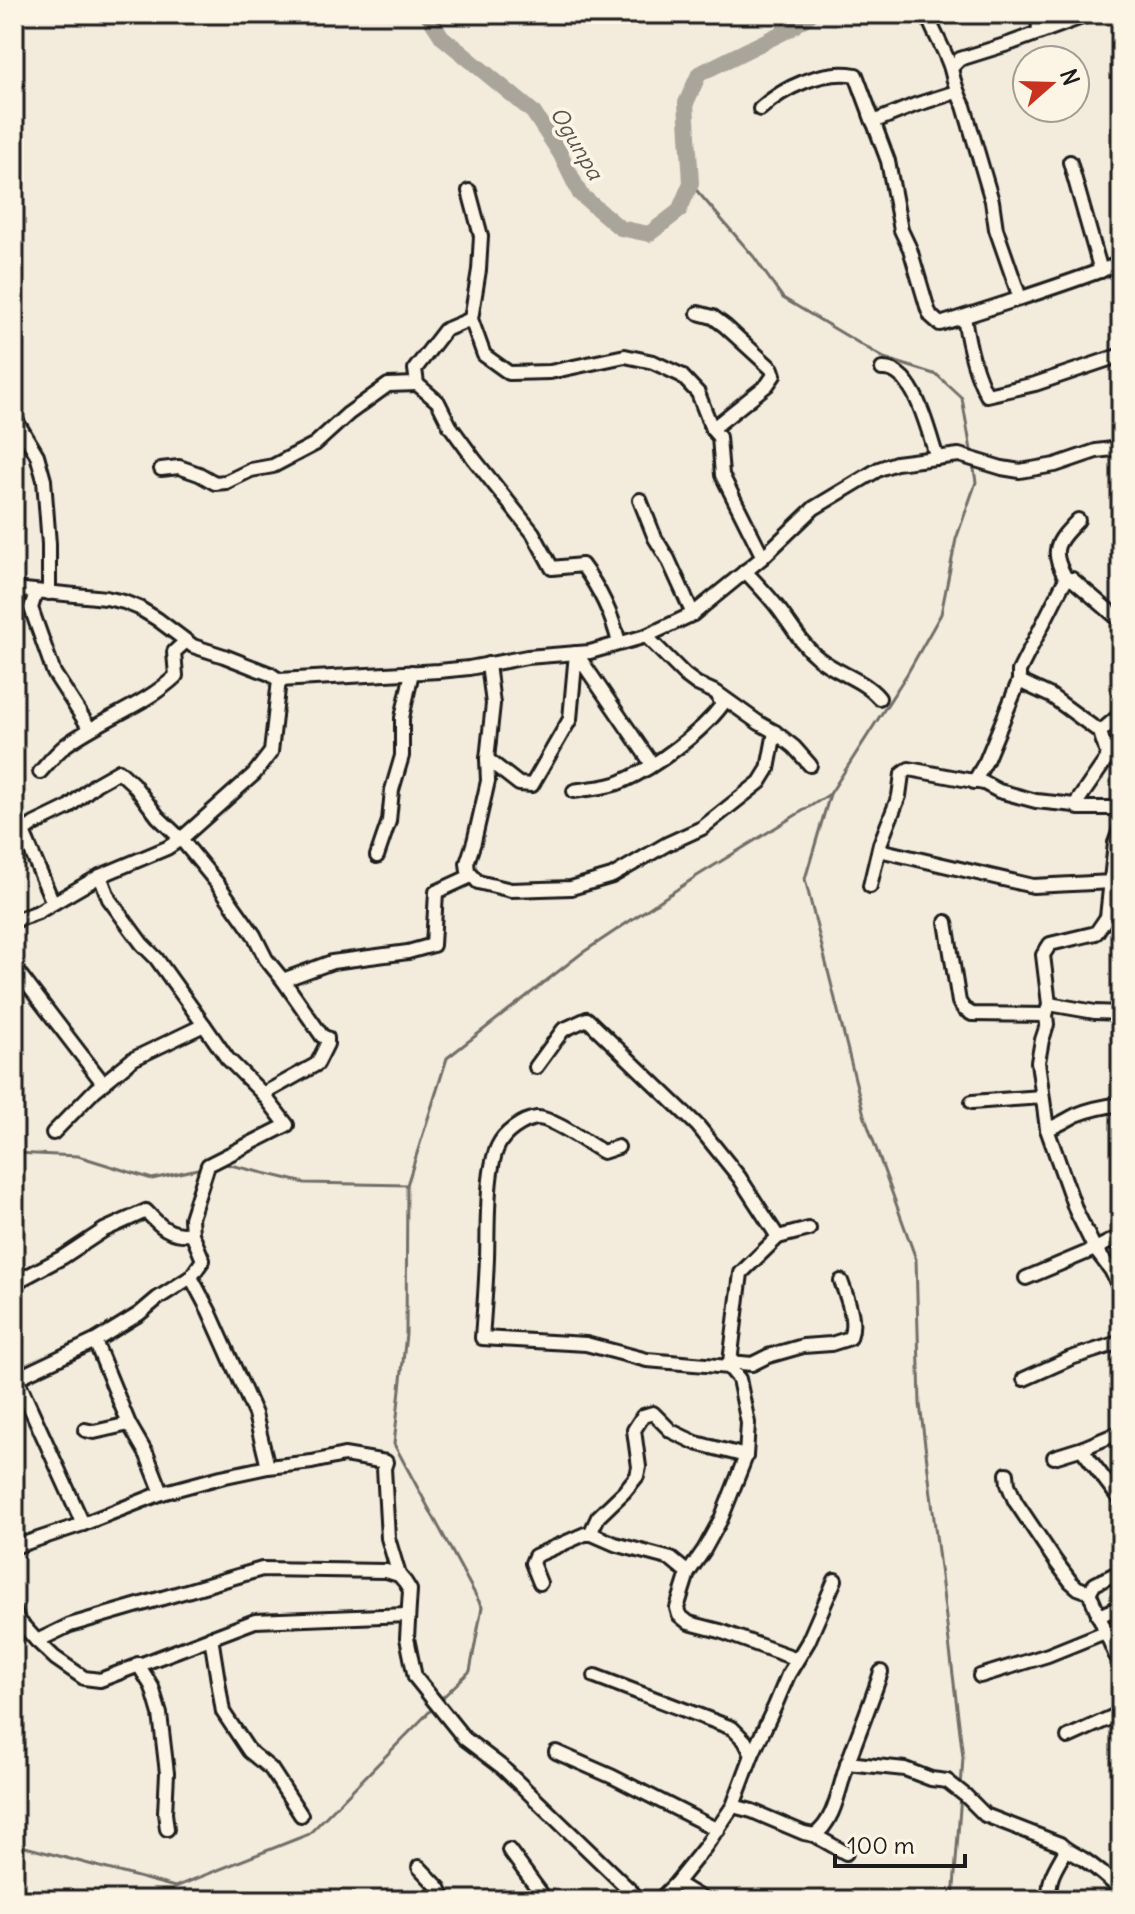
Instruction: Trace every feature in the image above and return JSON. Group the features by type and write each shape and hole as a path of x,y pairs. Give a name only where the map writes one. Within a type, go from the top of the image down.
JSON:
{"street":[{"path":"927,14 951,68 956,92 974,136 992,201 996,229 1020,298"},
{"path":"1038,14 1039,31"},
{"path":"951,68 960,59 1090,14"},
{"path":"760,109 772,98 824,75 856,75"},
{"path":"856,75 873,122 956,92"},
{"path":"856,75 888,161 901,230 931,316 940,324 1029,297 1121,263"},
{"path":"1070,162 1101,271"},
{"path":"469,191 481,236 471,319 484,355 509,373 550,372 625,356 653,362 681,375 698,393 712,429 719,437 722,475 763,557"},
{"path":"698,313 713,317 725,326 772,369 774,375 767,385 712,429"},
{"path":"964,317 974,360 987,395 1035,384 1121,355"},
{"path":"471,319 445,330 415,369 417,384 438,402 450,426 533,533 552,568 582,565 595,582 614,622 619,643"},
{"path":"882,369 890,368 907,382 919,403 937,458"},
{"path":"161,469 179,467 215,483 226,482 251,470 273,466 315,444 348,414 388,385 417,384"},
{"path":"14,417 37,455 44,480 49,544 42,592 31,608 54,673 90,729"},
{"path":"14,589 124,602 157,619 185,642 279,680 469,668 527,657 590,652 646,636 693,614 763,557 814,508 879,469 896,463 959,455 1020,471 1055,465 1096,451 1121,448"},
{"path":"640,500 655,538 693,614"},
{"path":"1067,580 1057,562 1057,551 1061,538 1078,520"},
{"path":"745,571 817,657 870,688 879,698"},
{"path":"974,782 986,761 1019,681 1019,671 1063,584 1072,579 1121,621"},
{"path":"646,636 685,675 775,732 810,765"},
{"path":"40,772 63,747 164,687 176,676 174,652 185,642"},
{"path":"487,759 519,784 532,785 570,719 576,653"},
{"path":"576,653 652,764"},
{"path":"488,664 493,704 487,759 488,781 467,863 468,871 478,882 511,890 571,888 612,876 702,828 760,782 768,769 775,732"},
{"path":"377,856 389,821 392,790 402,756 402,718 412,672"},
{"path":"14,921 100,876 167,848 254,774 271,752 279,680"},
{"path":"1019,681 1051,696 1100,732 1108,757"},
{"path":"574,791 621,782 652,764 710,721 722,705 717,693"},
{"path":"1100,732 1121,714"},
{"path":"1075,805 1108,757 1121,751"},
{"path":"870,886 879,850 899,796 902,774 909,769 984,783 999,791 1036,801 1075,805 1078,808 1121,808"},
{"path":"23,832 67,808 96,784 119,771 133,784 217,883 254,935 266,959 322,1036 327,1038 317,1064 263,1094"},
{"path":"14,817 53,903"},
{"path":"1121,827 1115,843 1107,917 1096,933 1050,944 1043,955 1047,1025 1038,1062 1047,1129 1076,1211 1121,1291"},
{"path":"879,850 1033,886 1112,882"},
{"path":"83,1524 16,1381 95,1341 191,1277 203,1260 192,1234 191,1218 208,1165 287,1125 263,1094 227,1058 156,958 109,899 100,876"},
{"path":"283,980 332,962 408,952 433,945 436,892 471,876"},
{"path":"946,922 959,1002 972,1014 1047,1010 1121,1013"},
{"path":"14,967 103,1083"},
{"path":"536,1067 563,1030 587,1019 698,1126 739,1177 778,1237"},
{"path":"53,1133 103,1083 133,1059 204,1025"},
{"path":"972,1102 1042,1097"},
{"path":"1047,1129 1077,1115 1121,1104"},
{"path":"618,1147 603,1152 555,1123 538,1118 514,1127 498,1146 488,1216 482,1338 586,1344 647,1360 752,1364 803,1346 831,1344 850,1338 854,1327 841,1281"},
{"path":"14,1283 63,1257 104,1230 146,1211 164,1230 192,1234"},
{"path":"797,1659 689,1623 679,1615 677,1608 688,1573 721,1519 746,1456 748,1423 739,1379 730,1364 741,1273 778,1237 809,1229"},
{"path":"1026,1278 1121,1236"},
{"path":"191,1277 255,1414 268,1467"},
{"path":"95,1341 162,1493"},
{"path":"1024,1379 1071,1358 1121,1342"},
{"path":"590,1534 598,1517 637,1476 639,1467 634,1430 643,1416 653,1413 671,1431 696,1443 746,1456"},
{"path":"85,1430 94,1432 129,1424"},
{"path":"1054,1457 1121,1432"},
{"path":"1083,1448 1121,1501"},
{"path":"14,1547 162,1493 268,1467 344,1455 386,1462 384,1478 388,1538 399,1575 410,1590 407,1638 415,1677 464,1738 512,1776 640,1900"},
{"path":"1007,1474 1015,1501 1044,1546 1071,1582 1089,1592 1121,1663"},
{"path":"540,1583 532,1563 535,1556 585,1534 671,1559 688,1573"},
{"path":"37,1641 70,1625 262,1569 386,1571 399,1575"},
{"path":"1089,1592 1095,1584 1121,1571"},
{"path":"659,1900 718,1830 733,1806 788,1675 814,1630 835,1580"},
{"path":"1098,1616 1121,1607"},
{"path":"14,1611 18,1620 55,1658 84,1678 100,1680 255,1621 407,1615"},
{"path":"980,1676 1039,1658 1105,1632"},
{"path":"211,1637 223,1712 249,1751 271,1769 301,1815"},
{"path":"138,1664 152,1687 160,1714 167,1773 167,1829"},
{"path":"814,1835 825,1825 843,1784 847,1763 881,1672"},
{"path":"595,1676 732,1728 745,1741 752,1755"},
{"path":"1068,1737 1121,1713"},
{"path":"556,1752 718,1830"},
{"path":"847,1763 905,1769 931,1779 947,1781 985,1815 1060,1844 1121,1890"},
{"path":"733,1806 814,1835 846,1853"},
{"path":"509,1850 546,1900"},
{"path":"1050,1900 1050,1878 1066,1850"},
{"path":"419,1867 439,1888 445,1900"},
{"path":"676,1883 704,1900"}],"waterway":[{"name":"Ogunpa","path":"427,14 442,37 533,112 560,153 580,194 620,228 649,234 679,211 691,183 686,103 699,74 790,29 811,14"},
{"path":"691,184 754,257 783,298 884,358 937,375 962,398 972,456"},
{"path":"961,1788 963,1757 920,1404 916,1259 864,1115 805,879 830,794 907,674 941,614 956,539 976,482 973,463"},
{"path":"439,1701 470,1671 482,1607 394,1444 406,1334 407,1185 447,1058 582,953 697,876 830,794"},
{"path":"14,1153 78,1156 152,1179 202,1168"},
{"path":"222,1163 305,1183 407,1185"},
{"path":"14,1844 175,1887 309,1834 434,1707"},
{"path":"953,1900 961,1795"}]}
